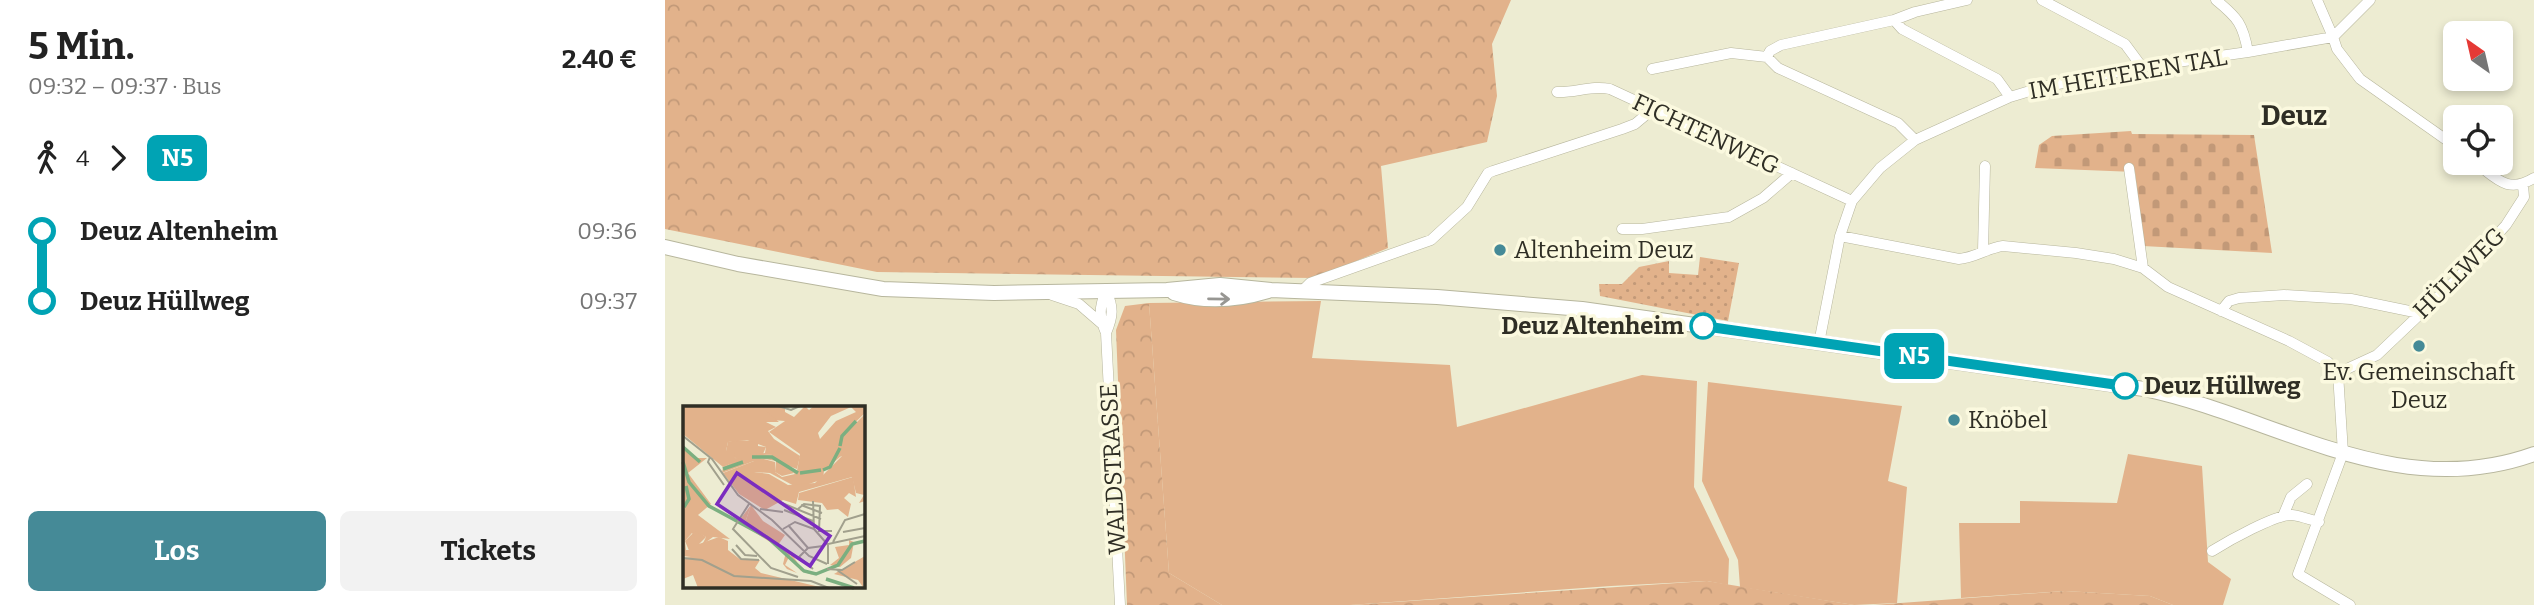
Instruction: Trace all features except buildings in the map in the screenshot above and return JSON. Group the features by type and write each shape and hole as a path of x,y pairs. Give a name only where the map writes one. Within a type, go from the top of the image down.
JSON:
{"main road":[{"path":"665,247 738,264 883,289 939,292 1167,290 1183,296 1220,299 1251,296 1271,290 1437,297 1582,309 2173,395 2381,464 2430,470 2495,465 2534,454"}],"street":[{"path":"1767,57 1770,51 1781,45 1894,20 1915,12 1967,0"},
{"path":"2042,0 2125,44 2142,66"},
{"path":"2216,0 2243,26 2248,52"},
{"path":"2317,0 2337,49 2360,79 2443,138"},
{"path":"2333,37 2371,0"},
{"path":"1894,20 1902,29 1997,79 2010,97"},
{"name":"IM HEITEREN TAL","path":"1819,343 1840,236 1852,201 1886,161 1915,139 2010,97 2066,81 2142,66 2333,37"},
{"path":"1652,69 1731,53 1767,57 1778,68 1898,123 1915,139"},
{"name":"FICHTENWEG","path":"1557,92 1599,87 1610,89 1852,201"},
{"path":"1302,292 1310,283 1431,240 1467,207 1488,173 1635,124 1653,109"},
{"path":"1983,251 1985,166"},
{"path":"2129,168 2143,268"},
{"path":"1622,229 1660,227 1729,216 1763,198 1792,173"},
{"path":"2492,175 2501,182 2516,187 2534,178"},
{"name":"HÜLLWEG","path":"2338,373 2377,355 2455,281 2506,225 2524,197 2523,185"},
{"path":"1840,236 1959,259 1969,259 1983,251 2003,246 2114,259 2143,268 2168,286 2289,341 2328,362 2338,373 2343,453 2298,574 2350,605"},
{"path":"1101,323 1100,304 1106,290"},
{"name":"WALDSTRASSE","path":"1106,290 1113,304 1112,319 1106,333"},
{"name":"WALDSTRASSE","path":"1041,292 1079,304 1101,323 1106,333 1120,605"},
{"path":"2221,311 2229,301 2239,298 2284,295 2351,299 2419,313"},
{"path":"2284,516 2291,497 2307,484"},
{"path":"2213,551 2239,535 2284,516 2292,515 2319,522"}],"green space":[{"path":"665,0 1511,0 1492,44 1497,96 1487,142 1381,166 1388,248 1315,278 877,272 665,229"},
{"path":"2131,131 2132,134 2254,135 2272,253 2143,246 2135,172 2035,168 2039,145 2052,136"},
{"path":"1700,257 1739,263 1728,321 1600,296 1599,284 1622,284 1639,267 1669,261 1669,273 1698,275"},
{"path":"1321,301 1312,358 1450,365 1457,427 1642,375 1697,381 1694,487 1729,559 1728,585 1707,581 1611,586 1350,605 1222,605 1169,573 1149,303"},
{"path":"1149,303 1169,573 1222,605 1127,605 1116,330 1125,306"},
{"path":"1708,382 1902,406 1888,481 1907,487 1897,603 1854,605 1740,587 1738,560 1702,481"},
{"path":"2128,454 2202,466 2208,562 2231,579 2223,605 2173,605 2150,596 2065,591 1961,598 1959,523 2020,523 2020,501 2117,503"},
{"path":"1707,581 1854,605 1350,605"},
{"path":"2065,591 2150,596 2173,605 1873,605"}],"bus line":[{"name":"N5","path":"1703,326 2125,386"}],"place":[{"name":"Altenheim Deuz","path":"1500,250"},
{"name":"Deuz Altenheim","path":"1703,326"},
{"name":"Ev. Gemeinschaft Deuz","path":"2419,346"},
{"name":"Deuz Hüllweg","path":"2125,386"},
{"name":"Knöbel","path":"1954,420"}],"district":[{"name":"Deuz","path":"2294,115"}]}
